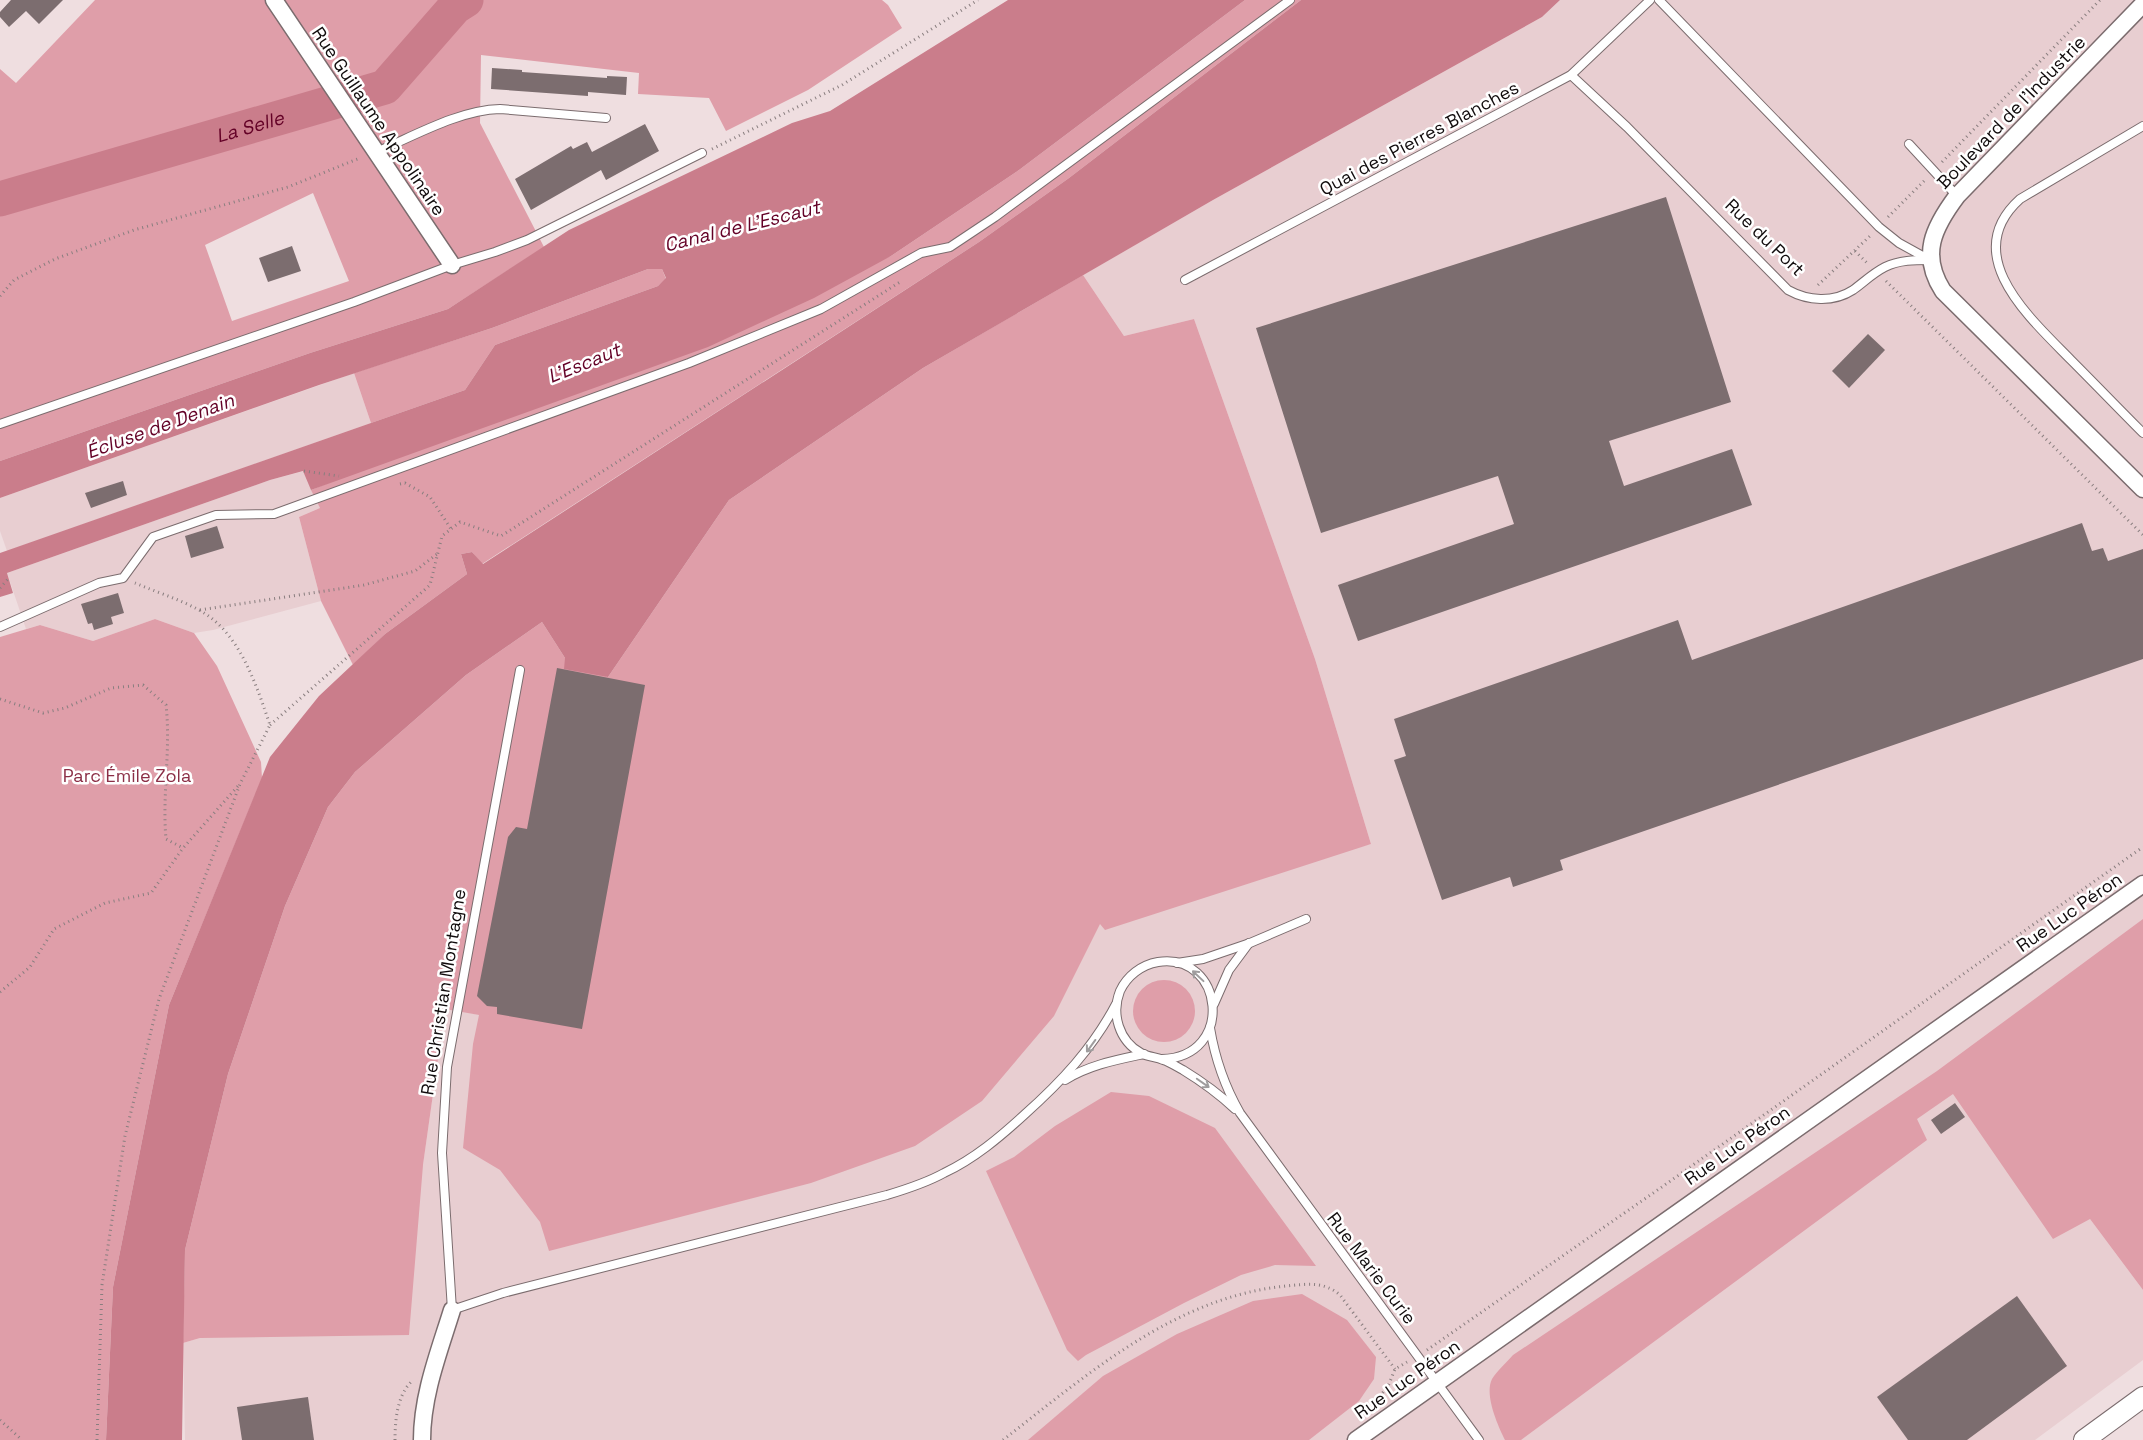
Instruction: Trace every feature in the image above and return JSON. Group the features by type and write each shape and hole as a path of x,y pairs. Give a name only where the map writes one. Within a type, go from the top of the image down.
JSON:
{"street":[{"name":"Rue Guillaume Appolinaire","path":"274,0 452,265"},
{"name":"Boulevard de l'Industrie","path":"1930,260 1932,244 1940,220 1957,196 2143,4"},
{"path":"1930,260 1935,279 1943,291 2143,489"},
{"name":"Rue Luc Péron","path":"1356,1440 2143,884"},
{"name":"Rue Christian Montagne","path":"422,1440 424,1408 434,1366 452,1310"},
{"path":"2084,1440 2143,1397"}],"lane":[{"path":"0,627 99,583 122,578 153,538 216,514 274,514 689,363 821,309 922,253 950,247 1003,211 1290,0"},
{"name":"Quai des Pierres Blanches","path":"1185,280 1571,74 1650,0"},
{"path":"1659,0 1879,227 1899,243 1930,260"},
{"name":"Rue du Port","path":"1571,74 1627,127 1788,290 1805,298 1829,299 1840,297 1852,291 1877,272 1902,262 1930,260"},
{"path":"376,152 462,116 482,110 500,109 606,118"},
{"path":"2143,126 2020,199 2002,219 1996,244 1996,256 2000,269 2018,304 2143,433"},
{"path":"1909,144 1957,196"},
{"path":"0,424 354,302 452,265 527,240 702,153"},
{"name":"Rue Christian Montagne","path":"452,1310 442,1153 447,1067 520,670"},
{"path":"1175,963 1203,959 1250,943 1306,919"},
{"path":"1116,1004 1117,1019 1122,1033 1131,1046 1144,1054 1162,1059 1178,1057 1191,1051 1203,1041 1210,1028 1214,1006 1229,970 1250,943"},
{"path":"452,1310 503,1293 887,1195 925,1182 960,1165 996,1140 1057,1085 1095,1042 1116,1004 1121,989 1137,971 1151,964 1175,963 1190,969 1202,980 1210,992 1214,1006"},
{"name":"Rue Marie Curie","path":"1210,1028 1220,1067 1240,1113 1479,1440"},
{"path":"1057,1085 1090,1068 1144,1054"},
{"name":"Rue Marie Curie","path":"1162,1059 1207,1086 1240,1113"}],"path":[{"path":"702,153 842,85 978,0"},
{"path":"1805,298 1879,227 2100,0"},
{"path":"0,296 14,280 55,259 134,230 288,187 376,152"},
{"path":"1855,251 2143,535"},
{"path":"97,1440 102,1285 125,1136 159,999 240,784 270,725 430,585 442,536 460,522 501,536 908,277"},
{"path":"304,470 344,477"},
{"path":"396,484 405,484 430,497 451,529"},
{"path":"200,610 364,585 415,571 438,553"},
{"path":"0,588 9,578"},
{"path":"122,578 200,610 222,626 252,675 270,725"},
{"path":"0,700 43,714 65,708 111,688 143,686 166,705 169,732 164,820 166,839 183,848"},
{"path":"0,992 30,967 54,929 105,903 151,893 183,848 240,784"},
{"path":"1391,1415 1378,1398 1389,1384 1395,1369 1418,1356 1659,1189 2143,847"},
{"path":"1003,1440 1096,1368 1136,1341 1212,1303 1267,1288 1318,1284 1334,1290 1340,1295 1395,1369"},
{"path":"0,1420 22,1440"}],"shaded area":[{"path":"1560,0 2143,0 2143,1182 2090,1219 2143,1290 2143,1360 2035,1440 185,1440 183,1343 200,1338 423,1165 445,1008 607,1041 1371,844 1315,659 1194,319 1124,336 1083,275 1213,200 1542,17"},
{"path":"354,373 371,423 7,551 0,531 0,498"},
{"path":"304,471 320,508 299,517 321,601 213,630 194,633 155,619 93,641 40,625 26,629 7,573 270,480"}],"green space":[{"path":"95,0 882,0 888,5 902,28 808,90 726,131 709,98 638,94 639,73 481,55 480,123 544,247 448,309 310,353 0,461 0,69 16,83","holes":["313,193 349,281 232,321 205,245"]},
{"path":"1245,0 1301,0 1069,178 979,242 482,564 472,552 461,554 467,574 385,634 353,665 321,601 299,517 320,508 311,490 891,256 1019,170"},
{"path":"648,269 662,269 666,279 658,286 495,345 465,390 371,423 354,373 492,328"},
{"path":"1083,275 1124,336 1194,319 1315,659 1371,844 1105,930 1100,924 1054,1016 982,1101 915,1146 811,1183 549,1251 540,1222 500,1170 463,1148 473,1044 479,1015 445,1009 423,1165 409,1335 200,1338 183,1343 185,1250 228,1074 285,906 328,807 355,772 466,675 542,622 565,658 608,677 729,500 923,368"},
{"name":"Parc Émile Zola","path":"155,619 194,633 217,666 261,762 262,778 169,1005 113,1287 106,1440 0,1440 0,637 40,625 93,641"},
{"path":"2143,919 2143,1290 2090,1219 2053,1239 1953,1094 1917,1119 1927,1140 1521,1440 1505,1440 1493,1410 1490,1386 1494,1376 1513,1355 1937,1071"},
{"path":"1158,980 1170,980 1186,989 1193,999 1195,1011 1193,1023 1186,1033 1170,1042 1158,1042 1147,1037 1138,1028 1133,1017 1133,1005 1138,994 1147,985"},
{"path":"1111,1092 1149,1096 1215,1128 1316,1266 1275,1265 1241,1275 1184,1303 1078,1361 1067,1350 986,1171 1014,1157 1055,1126"},
{"path":"1302,1294 1347,1320 1376,1357 1374,1379 1359,1401 1309,1440 1028,1440 1103,1376 1177,1334 1253,1301"}],"water":[{"path":"1008,0 1245,0 1019,170 891,256 814,298 708,347 311,490 303,471 270,480 7,573 13,593 0,597 0,553 465,390 495,345 658,286 666,278 662,269 648,269 492,328 319,385 0,498 0,461 310,353 448,309 569,230 792,123 830,111"},
{"path":"1301,0 1560,0 1542,17 1213,200 923,368 729,500 608,677 564,669 565,658 542,622 466,675 355,772 328,807 285,906 228,1074 185,1250 182,1440 106,1440 113,1287 169,1005 270,757 319,696 385,634 467,574 461,554 472,552 483,564 979,242 1069,178"}],"building":[{"path":"11,0 63,0 39,24 26,11 9,27 0,17 0,12"},
{"path":"492,68 607,78 607,76 627,77 626,95 588,92 588,96 491,89"},
{"path":"645,124 659,151 606,180 601,170 531,210 515,179 571,146 573,149 587,142 592,152"},
{"path":"1666,197 1731,402 1609,441 1624,486 1732,449 1752,505 1358,641 1338,585 1514,524 1498,476 1321,533 1256,328"},
{"path":"292,246 301,271 268,282 259,258"},
{"path":"1868,334 1885,350 1849,388 1832,371"},
{"path":"123,481 127,495 91,508 85,493"},
{"path":"2082,523 2092,551 2103,548 2108,561 2143,549 2143,659 1560,860 1563,870 1513,887 1510,877 1442,900 1394,760 1406,756 1394,719 1678,620 1692,660"},
{"path":"217,526 224,548 191,558 185,536"},
{"path":"118,593 124,613 111,617 113,624 94,630 92,623 88,624 81,604"},
{"path":"557,668 645,685 582,1029 497,1014 497,1007 487,1006 477,996 508,837 516,827 527,829"},
{"path":"1955,1103 1965,1117 1941,1134 1931,1120"},
{"path":"2017,1296 2067,1366 1967,1440 1908,1440 1877,1397"},
{"path":"308,1397 314,1440 242,1440 237,1407"}],"waterway":[{"name":"La Selle","path":"0,199 385,87 455,7 466,0"}],"water label":[{"name":"Canal de L'Escaut","path":"742,226"},
{"name":"L'Escaut","path":"584,363"},
{"name":"Écluse de Denain","path":"160,426"}]}
